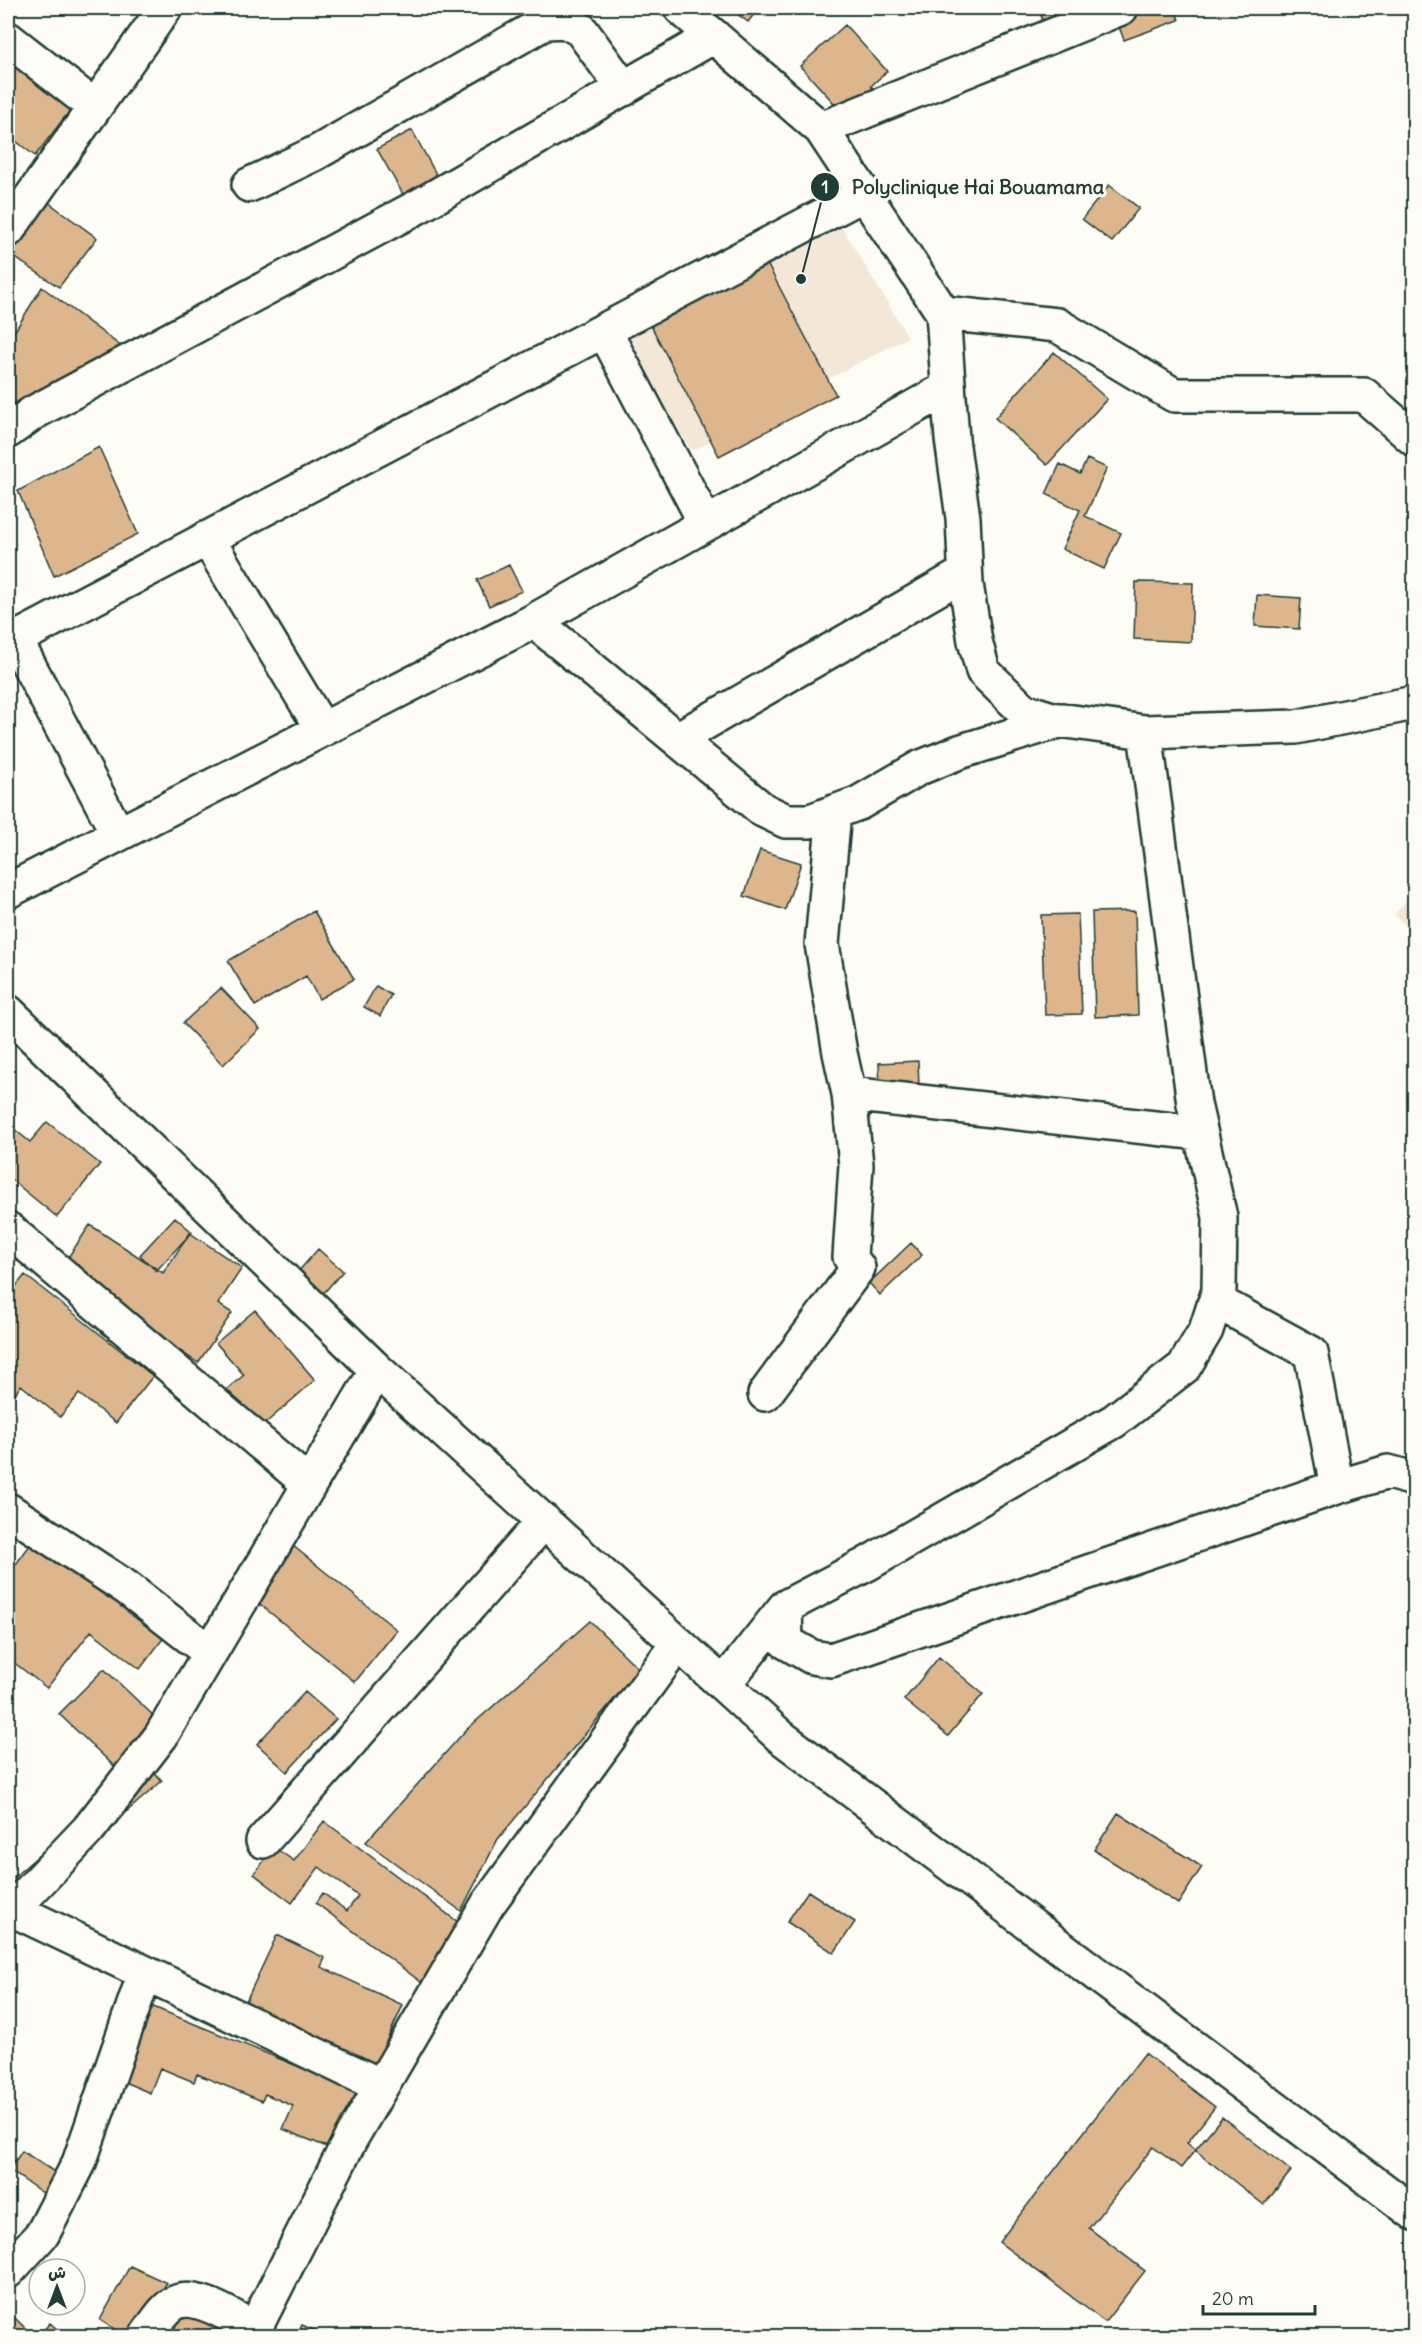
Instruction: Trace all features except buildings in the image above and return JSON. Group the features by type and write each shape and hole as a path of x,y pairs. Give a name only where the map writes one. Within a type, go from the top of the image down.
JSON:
{"street":[{"path":"8,230 165,8"},
{"path":"681,8 821,129 942,313 952,439 963,518 965,573 975,641 982,671 1023,710 1063,720 1145,732 1296,727 1414,703"},
{"path":"821,129 1121,8"},
{"path":"249,185 316,153 546,22 565,21 581,30 624,89"},
{"path":"8,431 33,413 419,206 714,36"},
{"path":"8,39 95,107"},
{"path":"118,834 11,641 864,194"},
{"path":"942,313 1057,325 1174,395 1364,395 1414,439"},
{"path":"604,330 706,524"},
{"path":"8,891 534,621 948,388"},
{"path":"207,538 322,729"},
{"path":"677,739 965,573"},
{"path":"534,621 763,810 786,820 810,821 860,802 919,768 959,752 1063,720"},
{"path":"724,1684 785,1607 867,1564 1114,1422 1184,1367 1206,1330 1219,1290 1220,1217 1200,1133 1191,1081 1145,732"},
{"path":"765,1394 858,1268 850,1257 856,1165 849,1094 822,944 834,812"},
{"path":"8,1012 377,1370 781,1737 1414,2213"},
{"path":"849,1094 1200,1133"},
{"path":"8,1229 309,1484"},
{"path":"1216,1301 1311,1353 1337,1487"},
{"path":"377,1370 161,1736 88,1830 9,1909 381,2086"},
{"path":"785,1607 786,1642 812,1657 831,1660 1337,1487 1388,1472 1414,1479"},
{"path":"8,1510 127,1588 209,1652"},
{"path":"263,1841 544,1521"},
{"path":"146,2337 168,2308 174,2303 189,2299 203,2303 253,2333 350,2140 488,1904 678,1643"},
{"path":"8,2271 43,2234 79,2163 145,1973"}],"shaded area":[{"path":"838,221 908,337 692,451 622,337"},
{"path":"1414,891 1414,932 1394,915"}],"place":[{"name":"Polyclinique Hai Bouamama","path":"801,279"}]}
